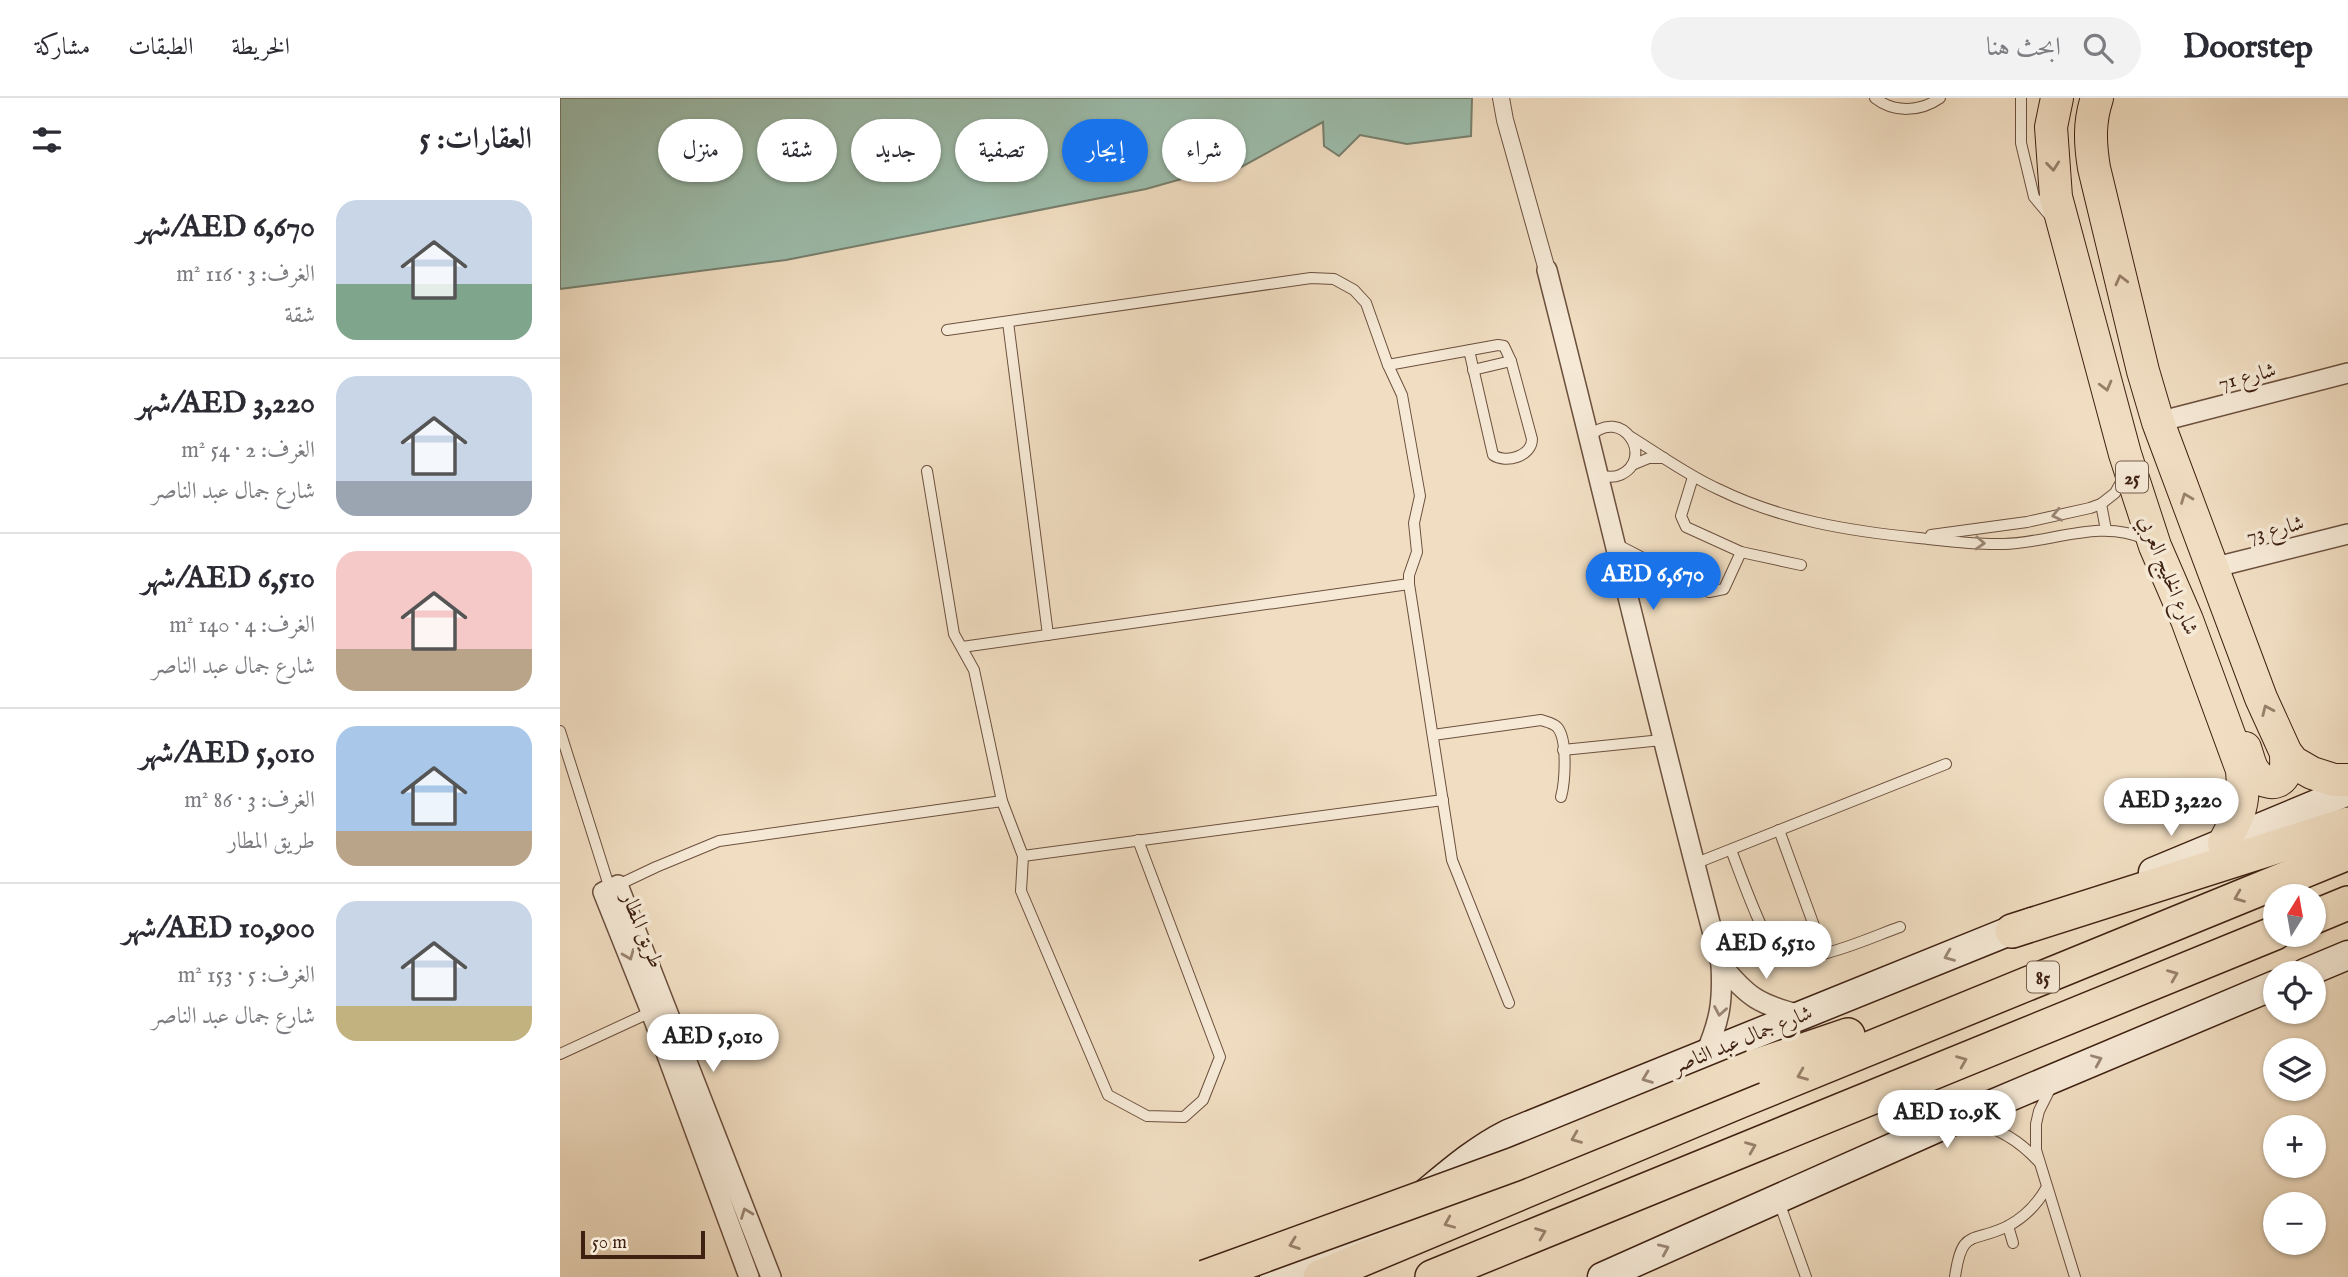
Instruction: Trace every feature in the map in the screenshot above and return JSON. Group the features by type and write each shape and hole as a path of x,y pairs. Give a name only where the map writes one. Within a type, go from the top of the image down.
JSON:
{"highway":[{"path":"2012,930 2348,824"},
{"name":"85","path":"1320,1277 1738,1102 2348,853"},
{"path":"2326,913 2348,903"},
{"name":"85","path":"1432,1277 2263,938"},
{"path":"1205,1277 1515,1164 1753,1067 2094,956"},
{"path":"1453,1277 1498,1250"}],"main road":[{"name":"شارع الخليج العربي","path":"2057,98 2051,127 2051,148 2056,197 2065,236 2127,461 2155,547 2187,620 2242,770 2244,793 2240,813 2224,843"},
{"name":"شارع الخليج العربي","path":"2096,98 2090,137 2094,168 2162,433 2261,698 2286,753 2293,762 2312,773 2334,780 2348,780"},
{"path":"2127,461 2146,469 2155,466 2165,453 2162,433"},
{"path":"2187,620 2202,638 2210,654 2254,773 2264,781 2274,783 2281,779 2286,773 2286,753"},
{"name":"شارع جمال عبد الناصر","path":"1274,1277 1366,1236 1412,1205 1476,1152 1508,1133 2348,791"},
{"path":"2326,964 2348,955"},
{"path":"1602,1277 1956,1119 2263,990"}],"street":[{"path":"1501,98 1608,509 1662,740 1721,964 1723,995 1717,1026 1705,1055"},
{"name":"شارع 71","path":"2162,433 2348,373"},
{"name":"شارع 73","path":"2212,568 2348,534"},
{"name":"طريق المطار","path":"749,1277 652,1012 603,892 614,887 771,1277"},
{"path":"1721,964 1741,989 1769,1007 1801,1015"}],"lane":[{"path":"1875,98 1893,108 1909,110 1924,107 1940,98"},
{"path":"2021,98 2021,143 2034,197 2065,236"},
{"path":"947,330 1311,278 1334,279 1354,290 1366,303 1388,365 1402,395 1420,496 1414,523 1417,552 1409,575 1409,584 1452,860 1509,1003"},
{"path":"1008,321 1048,635"},
{"path":"1388,365 1501,345 1507,349 1532,439 1532,446 1524,454 1499,459 1493,455 1469,351"},
{"path":"1473,370 1511,362"},
{"path":"1589,437 1604,427 1614,426 1693,477 1741,500 1796,518 1861,531 2004,544 2106,530 2132,534 2155,547"},
{"path":"1608,509 1613,487 1635,456 1631,437"},
{"path":"1599,475 1616,477 1649,458 1664,458"},
{"path":"1912,537 2027,522 2101,504 2115,494 2127,461"},
{"path":"927,471 954,635 974,670 1002,802 1023,856 1021,891 1108,1095 1147,1116 1184,1117 1203,1100 1220,1057 1138,840"},
{"path":"1693,477 1681,516 1686,527 1741,552 1801,565"},
{"path":"2101,504 2106,530"},
{"path":"1616,544 1709,592 1724,589 1741,552"},
{"path":"962,647 1409,584"},
{"path":"1433,734 1541,720 1558,728 1565,768 1561,797"},
{"path":"560,731 614,887 719,841 1002,802"},
{"path":"1563,750 1662,740"},
{"path":"1694,864 1946,764"},
{"path":"1023,856 1443,800"},
{"path":"1780,830 1824,953"},
{"path":"1731,850 1772,947 1779,954 1798,958 1824,953 1899,927"},
{"path":"560,1054 652,1012"},
{"path":"2060,1076 2044,1098 2035,1137 2039,1163 2075,1277"},
{"path":"1956,1119 1999,1130 2022,1145 2039,1163"},
{"path":"1955,1277 1958,1253 1970,1238 2008,1226 2031,1210 2047,1187"},
{"path":"1777,1198 1806,1277"},
{"path":"2008,1226 2013,1242"}],"shaded area":[{"path":"560,98 1472,98 1471,136 1407,144 1360,135 1339,156 1324,146 1323,122 1246,164 1246,119 1162,119 1162,182 1171,182 786,260 560,289"}]}
